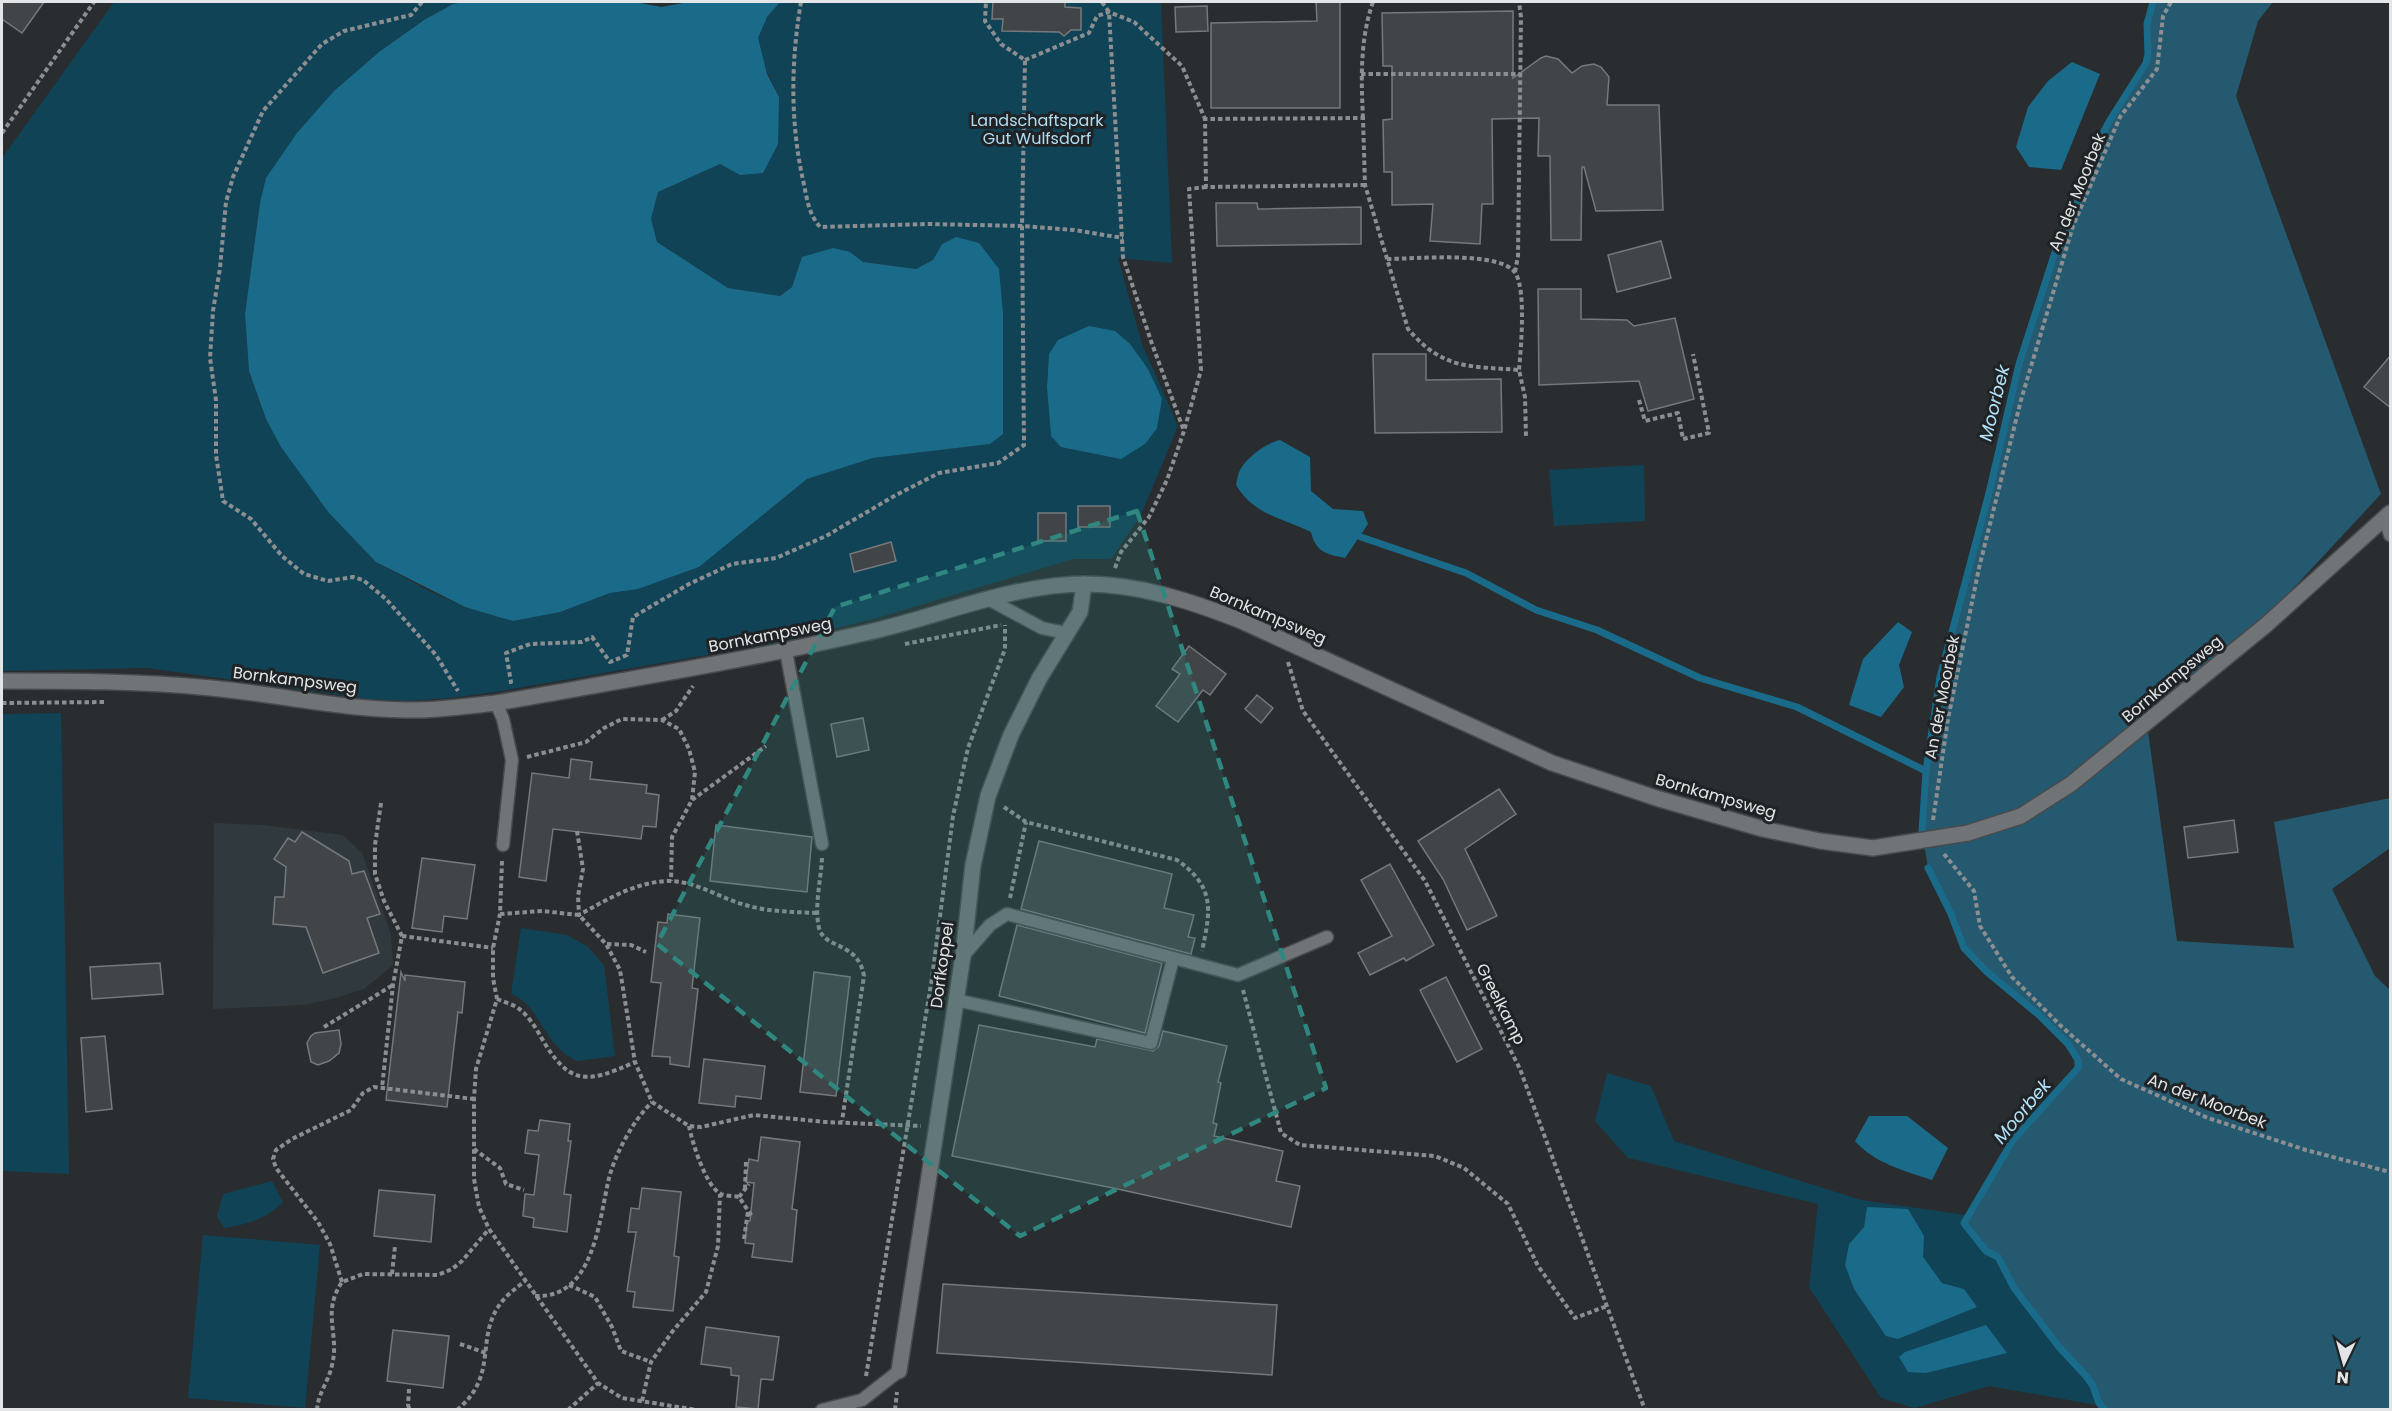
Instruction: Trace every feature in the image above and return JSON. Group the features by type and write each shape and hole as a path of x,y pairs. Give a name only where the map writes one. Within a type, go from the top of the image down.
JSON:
{"street":[{"name":"Bornkampsweg","path":"2,681 108,681 209,688 367,708 406,710 496,703 786,651 883,629 990,600 1057,586 1107,585 1159,594 1193,603 1239,620 1552,763 1656,798 1763,829 1820,841 1873,848 1968,833 2021,816 2071,784 2266,625 2388,516"},
{"name":"Dorfkoppel","path":"899,1371 963,956 973,865 988,796 1011,735 1039,680 1080,612 1084,584"}],"lane":[{"path":"2388,516 2391,535"},
{"path":"990,600 1042,628 1066,633"},
{"path":"786,651 822,844"},
{"path":"496,703 503,719 512,760 503,845"},
{"path":"963,956 990,926 1007,914 1238,975 1327,937"},
{"path":"956,1000 1151,1043 1173,959"},
{"path":"822,1410 862,1400 899,1371"}],"path":[{"path":"2,133 94,2"},
{"path":"422,2 411,15 344,31 322,44 262,111 233,177 225,202 210,358 216,400 216,455 223,501 251,519 282,556 304,574 328,581 353,577 363,580 386,599 436,655 458,692 469,690"},
{"path":"801,2 796,30 793,108 798,156 810,215 820,227 929,224 1022,226 1074,230 1123,238"},
{"path":"986,2 985,21 1002,44 1025,60"},
{"path":"1102,2 1109,12 1123,257 1184,431"},
{"path":"1373,2 1365,24 1361,74 1365,185 1408,329 1422,345 1460,366 1519,370"},
{"path":"1515,272 1518,256 1521,17 1519,2"},
{"name":"An der Moorbek","path":"2171,2 2163,16 2157,69 2120,117 2073,226 2021,400 1979,568 1951,707 1933,817 1933,839 1974,891 1980,926 2012,977 2062,1027 2121,1079 2208,1118 2306,1150 2391,1172"},
{"path":"1025,60 1089,33 1097,16 1109,12 1134,22 1182,66 1205,119 1206,187"},
{"path":"500,684 511,682 506,653 530,644 582,642 592,637 610,662 627,655 633,617 689,584 732,564 776,558 826,536 939,472 998,463 1024,445 1022,226 1025,60"},
{"path":"1361,74 1520,74"},
{"path":"1205,119 1363,118"},
{"path":"1107,585 1121,552 1149,518 1167,480 1201,370 1189,189 1365,185"},
{"path":"1387,259 1484,258 1504,263 1515,272 1521,285 1519,370 1525,397 1526,436"},
{"path":"1639,400 1645,421 1678,413 1683,439 1709,434 1693,354"},
{"path":"862,1400 932,978 953,816 968,748 1005,649 1005,624"},
{"name":"Greelkamp","path":"1281,639 1303,711 1425,881 1520,1069 1645,1410"},
{"path":"662,720 676,711 693,684"},
{"path":"512,760 586,742 604,728 622,719 662,720 679,729 690,749 695,772 692,800 672,837 671,881"},
{"path":"692,800 766,746"},
{"path":"988,796 1026,822 1177,860 1194,872 1208,897 1208,926 1199,965"},
{"path":"381,803 375,845 375,873 384,901 402,936 393,985 382,1088"},
{"path":"1007,914 1026,822"},
{"path":"577,831 583,869 578,896 579,915 606,944 620,970 635,1062 652,1102 689,1126 701,1127 754,1115 936,1127"},
{"path":"822,844 819,930 826,938 849,950 858,958 864,976 842,1121"},
{"path":"503,845 500,914 493,948 493,978 497,999 476,1069 474,1099 474,1179 479,1207 489,1229 598,1383 622,1398 697,1410"},
{"path":"500,914 542,911 579,915 619,893 644,884 671,881 688,884 749,907 772,911 818,913"},
{"path":"402,936 493,948"},
{"path":"606,944 631,945 646,952"},
{"path":"1238,975 1281,1133 1300,1145 1436,1156 1464,1168 1508,1204 1538,1266 1575,1318 1607,1306"},
{"path":"324,1027 393,985"},
{"path":"497,999 520,1009 537,1030 550,1053 564,1069 583,1078 610,1074 635,1062"},
{"path":"317,1410 320,1394 333,1364 334,1346 330,1324 332,1303 342,1282 330,1244 318,1221 276,1168 273,1159 276,1150 292,1139 351,1110 363,1092 374,1087 474,1099"},
{"path":"535,1296 550,1296 569,1285 589,1259 604,1209 609,1177 639,1115 652,1102"},
{"path":"689,1126 692,1142 713,1187 720,1194 739,1197 753,1218"},
{"path":"474,1148 500,1168 506,1184 524,1190"},
{"path":"745,1189 746,1162"},
{"path":"739,1197 750,1184"},
{"path":"642,1401 651,1362 672,1332 706,1292 718,1246 720,1194"},
{"path":"744,1239 748,1210"},
{"path":"342,1282 363,1274 438,1275 452,1269 489,1229"},
{"path":"392,1274 395,1246"},
{"path":"457,1410 468,1401 477,1385 490,1327 497,1308 525,1281"},
{"path":"569,1285 595,1297 612,1327 621,1351 651,1362"},
{"path":"460,1344 486,1353"},
{"path":"568,1410 598,1383"},
{"path":"410,1389 408,1405 410,1410"}],"highlighted area":[{"path":"1137,511 1326,1088 1020,1236 657,944 835,607"}],"shaded area":[{"path":"464,2 635,2 661,7 689,2 780,2 767,17 758,38 767,74 779,97 778,144 763,173 740,175 720,164 658,192 651,219 657,242 728,288 780,296 792,287 802,257 833,248 850,252 863,262 916,269 933,260 942,244 956,237 979,243 999,269 1003,314 1003,434 990,444 873,458 807,479 699,567 638,589 610,593 560,612 513,621 465,607 376,562 329,513 281,447 266,419 249,371 245,314 260,203 266,178 297,133 334,91 379,52 424,20 453,4"},
{"path":"2153,2 2273,2 2258,21 2236,96 2381,494 2239,647 2147,724 2177,941 2294,948 2274,822 2390,798 2390,848 2332,889 2375,976 2390,990 2390,1409 2103,1409 2093,1386 2035,1317 2014,1288 1998,1257 1986,1251 1964,1223 2013,1140 2080,1064 2068,1044 2040,1015 1987,972 1964,948 1951,914 1928,868 1922,832 1931,736 1940,677 1989,493 2019,364 2038,302 2059,240 2077,199 2090,157 2146,63 2147,24"},
{"path":"2072,62 2100,74 2061,170 2029,167 2016,147 2028,107 2048,81"},
{"path":"1089,326 1115,331 1130,344 1148,369 1162,399 1157,428 1145,444 1121,459 1061,447 1051,436 1047,387 1049,354 1058,340"},
{"path":"1280,440 1310,457 1311,491 1333,509 1363,511 1368,524 1345,558 1328,554 1319,548 1311,532 1269,515 1251,503 1236,485 1240,470 1247,460 1263,447"},
{"path":"1898,622 1912,632 1899,665 1904,687 1881,717 1849,705 1863,659"},
{"path":"214,823 263,825 343,835 362,853 391,934 393,965 364,989 332,999 304,1005 213,1009"},
{"path":"1869,1116 1907,1116 1948,1148 1932,1180 1881,1161 1855,1141"},
{"path":"1867,1207 1908,1209 1924,1236 1923,1257 1942,1283 1964,1289 1977,1307 1898,1339 1886,1336 1854,1289 1845,1265 1849,1244 1864,1227"},
{"path":"1986,1325 2007,1353 1926,1373 1908,1372 1899,1357 1905,1352"}],"green space":[{"name":"Landschaftspark Gut Wulfsdorf","path":"114,2 464,2 453,4 424,20 379,52 334,91 260,203 245,314 249,371 266,419 329,513 376,562 429,591 465,607 513,621 560,612 610,593 638,589 699,567 807,479 873,458 990,444 942,244 933,260 916,269 863,262 850,252 802,257 792,287 780,296 728,288 657,242 651,219 658,192 720,164 740,175 779,97 763,61 758,39 763,24 780,2 1161,2 1172,263 1118,258 1142,344 1178,426 1141,515 1111,559 1073,559 877,618 781,642 495,692 405,701 368,699 147,668 2,671 2,158","holes":["1049,354 1148,369 1161,399 1157,428 1051,436 1047,387"]},
{"path":"1644,465 1645,521 1554,526 1549,470"},
{"path":"61,713 69,1174 2,1171 2,714"},
{"path":"521,928 567,935 587,946 604,965 615,1056 577,1061 554,1043 527,1005 511,994"},
{"path":"1607,1073 1651,1086 1674,1141 1861,1200 1966,1215 1963,1220 1965,1226 1986,1251 1998,1257 2014,1288 2059,1347 2086,1376 2102,1406 1989,1386 1915,1408 1881,1398 1809,1287 1818,1204 1628,1158 1595,1121","holes":["1867,1208 1924,1236 1922,1257 1942,1283 1964,1289 1866,1305 1854,1289 1845,1265 1849,1244 1864,1227"]},
{"path":"272,1181 283,1202 277,1208 256,1220 224,1228 217,1216 223,1194"},
{"path":"203,1235 320,1245 305,1408 188,1398"}],"building":[{"path":"2,2 44,2 22,33 2,19"},
{"path":"993,2 1065,2 1065,7 1081,8 1081,30 1071,30 1064,36 1059,32 1002,31 1003,19 992,19"},
{"path":"1316,2 1340,2 1340,108 1211,108 1211,23 1317,21"},
{"path":"1207,6 1208,31 1176,32 1175,7"},
{"path":"1513,11 1513,78 1546,56 1558,59 1572,73 1582,66 1594,64 1601,67 1609,77 1607,105 1659,105 1663,210 1596,211 1584,167 1582,167 1581,240 1551,240 1550,156 1538,156 1539,118 1492,119 1493,204 1482,204 1480,244 1430,241 1433,204 1392,205 1392,172 1384,172 1383,120 1392,119 1392,66 1383,66 1382,13"},
{"path":"1216,203 1257,203 1258,209 1361,207 1361,244 1217,246"},
{"path":"1661,241 1671,278 1617,292 1608,255"},
{"path":"1538,289 1581,289 1581,319 1627,320 1634,326 1675,318 1694,399 1648,411 1639,381 1539,385"},
{"path":"1373,354 1426,354 1426,380 1501,379 1502,432 1375,433"},
{"path":"2391,355 2391,408 2364,387"},
{"path":"1078,506 1110,506 1110,527 1078,527"},
{"path":"1038,513 1066,513 1066,541 1038,541"},
{"path":"891,542 896,561 854,572 850,554"},
{"path":"1189,646 1226,674 1210,695 1203,690 1178,722 1156,706 1180,674 1172,669"},
{"path":"1257,695 1273,708 1261,723 1245,709"},
{"path":"863,718 869,750 837,757 831,724"},
{"path":"571,759 592,762 590,779 647,785 646,793 659,795 656,827 643,826 641,839 553,829 546,881 519,877 532,773 569,778"},
{"path":"1499,789 1516,814 1465,849 1497,916 1467,930 1443,879 1418,841"},
{"path":"2234,820 2238,852 2188,858 2184,827"},
{"path":"716,825 812,837 807,892 710,881"},
{"path":"302,832 349,861 352,874 364,871 380,914 367,918 379,953 323,973 306,927 273,924 275,897 284,897 286,867 274,859 288,838 295,842"},
{"path":"1039,841 1172,874 1164,908 1194,915 1188,937 1195,938 1191,954 1021,909"},
{"path":"422,858 475,865 467,919 444,916 442,932 412,928"},
{"path":"1390,864 1434,945 1406,961 1404,958 1370,975 1358,953 1392,936 1361,880"},
{"path":"668,914 700,918 692,988 698,989 689,1067 670,1064 670,1057 652,1056 661,983 651,982 658,922 667,923"},
{"path":"1017,925 1162,963 1145,1033 999,996"},
{"path":"160,963 163,994 92,999 90,967"},
{"path":"401,972 405,981 405,975 465,982 462,1013 458,1012 447,1107 386,1100"},
{"path":"814,972 850,977 836,1096 800,1092"},
{"path":"1446,977 1482,1049 1457,1062 1420,990"},
{"path":"979,1025 1095,1047 1097,1039 1153,1051 1159,1046 1163,1031 1227,1046 1218,1082 1221,1083 1213,1123 1217,1124 1214,1136 1283,1151 1276,1181 1300,1186 1291,1227 952,1156"},
{"path":"339,1030 341,1044 339,1053 329,1061 318,1065 311,1062 307,1043 311,1036 315,1033"},
{"path":"105,1036 112,1109 86,1112 81,1038"},
{"path":"704,1059 765,1066 761,1099 736,1096 735,1107 699,1103"},
{"path":"540,1120 570,1124 568,1141 571,1141 564,1194 571,1195 567,1232 533,1227 534,1218 523,1216 525,1194 534,1195 539,1155 525,1153 528,1130 538,1131"},
{"path":"761,1137 800,1142 792,1209 797,1210 792,1262 752,1257 754,1244 745,1243 754,1183 746,1182 749,1159 758,1161"},
{"path":"642,1188 681,1192 674,1256 679,1257 673,1311 633,1307 635,1292 627,1291 636,1232 628,1232 631,1208 639,1209"},
{"path":"379,1190 435,1195 431,1242 374,1236"},
{"path":"943,1284 1277,1305 1272,1375 937,1353"},
{"path":"706,1327 779,1337 773,1380 761,1379 758,1409 736,1407 739,1376 731,1375 731,1368 701,1364"},
{"path":"393,1330 449,1336 443,1388 387,1381"}],"waterway":[{"name":"Moorbek","path":"1922,832 1926,771 1940,677 1989,493 2019,364 2059,240 2077,199 2090,157 2146,63 2147,24 2153,2"},
{"path":"1361,537 1466,573 1536,610 1597,630 1700,678 1797,707 1926,771"},
{"name":"Moorbek","path":"1928,868 1951,914 1964,948 1987,972 2039,1015 2068,1044 2078,1060 2078,1068 2013,1140 1964,1223 1986,1251 1998,1257 2014,1288 2059,1347 2086,1376 2093,1386 2099,1403 2105,1410"}]}
